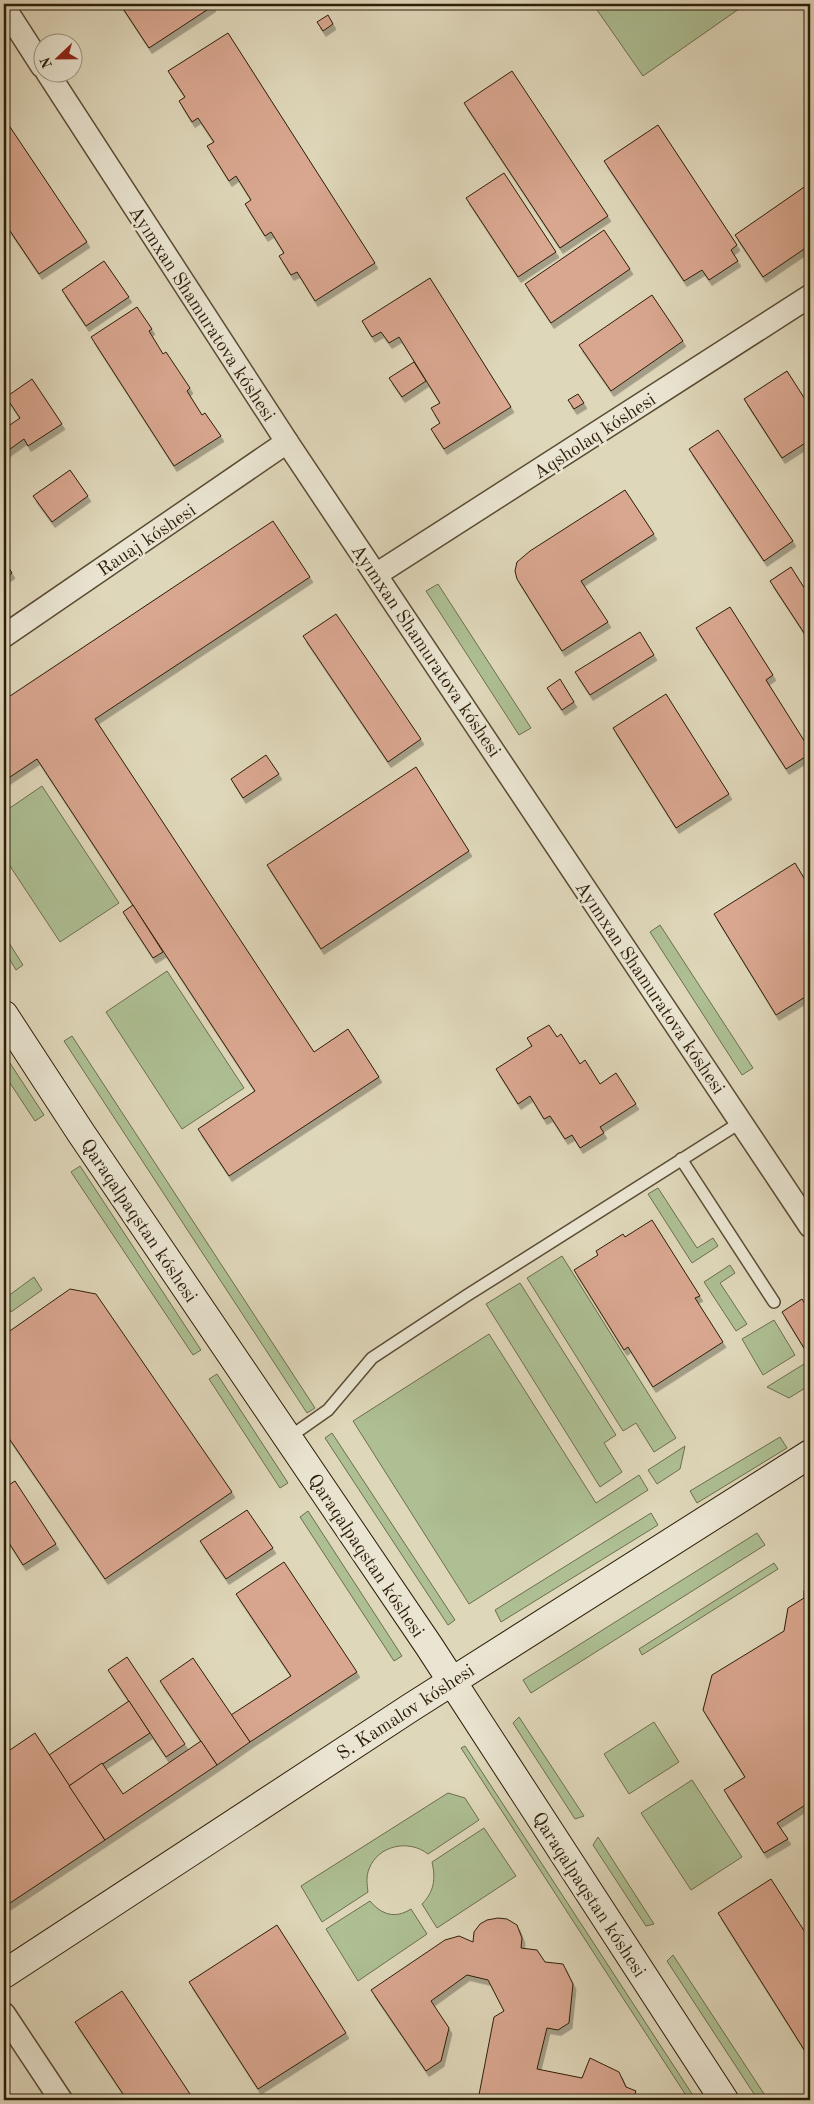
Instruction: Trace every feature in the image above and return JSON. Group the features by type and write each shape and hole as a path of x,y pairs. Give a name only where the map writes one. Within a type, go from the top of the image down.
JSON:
{"street":[{"path":"4,7 32,50"},
{"name":"Ayımxan Shamuratova kóshesi","path":"54,82 288,442 810,1226"},
{"name":"Aqsholaq kóshesi","path":"377,574 810,296"},
{"name":"Rauaj kóshesi","path":"4,636 288,442"},
{"name":"Qaraqalpaqstan kóshesi","path":"4,1015 81,1133 452,1681 724,2100"},
{"name":"S. Kamalov kóshesi","path":"4,1974 452,1681 810,1454"},
{"path":"4,2014 61,2100"}],"lane":[{"path":"288,1438 328,1410 372,1358 741,1122"},
{"path":"681,1159 774,1302"}],"green space":[{"path":"600,4 746,4 643,76 595,7"},
{"path":"438,584 531,728 519,735 426,591"},
{"path":"42,786 119,903 60,942 4,857 4,812"},
{"path":"660,925 753,1068 742,1075 650,932"},
{"path":"4,935 23,965 16,970 4,950"},
{"path":"167,971 244,1088 182,1129 106,1012"},
{"path":"72,1036 315,1408 307,1413 64,1041"},
{"path":"4,1054 44,1115 35,1121 4,1074"},
{"path":"80,1166 201,1350 193,1355 71,1172"},
{"path":"658,1188 697,1248 713,1238 718,1246 692,1263 648,1194"},
{"path":"562,1256 676,1438 654,1452 636,1423 623,1431 527,1278"},
{"path":"730,1265 735,1273 720,1283 747,1324 736,1331 704,1282"},
{"path":"34,1277 42,1290 11,1312 4,1299"},
{"path":"520,1283 616,1435 604,1443 622,1472 600,1487 486,1304"},
{"path":"774,1320 795,1355 763,1375 742,1339"},
{"path":"489,1334 596,1503 639,1475 648,1490 469,1604 353,1421"},
{"path":"804,1364 810,1374 810,1385 789,1398 767,1387"},
{"path":"217,1374 288,1483 280,1488 209,1379"},
{"path":"332,1433 455,1620 448,1625 325,1438"},
{"path":"780,1437 787,1448 697,1503 690,1491"},
{"path":"685,1446 680,1469 657,1484 648,1470"},
{"path":"308,1511 402,1656 394,1661 300,1517"},
{"path":"651,1513 658,1525 501,1622 495,1610"},
{"path":"757,1533 765,1545 531,1693 523,1680"},
{"path":"774,1563 778,1569 642,1655 639,1649"},
{"path":"519,1717 584,1816 575,1819 513,1723"},
{"path":"654,1722 679,1762 629,1794 604,1754"},
{"path":"465,1746 696,2100 689,2100 461,1748"},
{"path":"692,1780 742,1857 691,1890 641,1813"},
{"path":"448,1793 465,1798 479,1820 428,1854 420,1849 403,1846 395,1847 379,1854 368,1872 368,1892 322,1922 301,1886"},
{"path":"484,1828 516,1876 437,1928 422,1904 429,1895 433,1885 432,1862"},
{"path":"598,1837 654,1924 646,1926 593,1845"},
{"path":"370,1901 379,1910 394,1915 411,1909 427,1934 358,1981 326,1929"},
{"path":"673,1955 768,2100 758,2100 667,1961"}],"building":[{"path":"120,4 212,4 213,6 149,48"},
{"path":"328,15 333,24 323,31 317,22"},
{"path":"228,33 375,263 315,301 297,272 291,275 279,256 284,253 271,232 265,236 245,204 251,200 236,176 229,181 207,146 214,142 198,118 192,122 179,101 185,97 168,71"},
{"path":"512,71 608,216 560,248 464,103"},
{"path":"4,118 87,242 39,274 4,222"},
{"path":"658,125 737,245 731,250 738,261 709,280 702,270 684,281 604,161"},
{"path":"504,173 556,252 518,277 466,198"},
{"path":"810,183 810,245 763,277 735,235"},
{"path":"604,230 630,269 551,323 525,284"},
{"path":"104,261 129,297 86,326 62,290"},
{"path":"430,278 511,407 444,449 431,429 440,423 431,408 440,403 399,337 389,343 381,332 372,337 362,321"},
{"path":"652,295 683,341 611,391 579,345"},
{"path":"137,307 152,329 149,331 163,354 166,352 190,388 187,391 202,415 205,413 221,436 174,466 91,337"},
{"path":"414,362 426,381 402,397 389,378"},
{"path":"787,371 810,407 810,440 782,458 744,399"},
{"path":"32,379 62,424 28,446 24,439 6,452 4,449 4,429 20,418 6,397"},
{"path":"578,394 584,403 574,409 568,400"},
{"path":"718,430 793,541 764,561 689,449"},
{"path":"70,470 88,496 52,522 33,496"},
{"path":"625,490 654,534 581,581 608,622 562,651 517,579 515,571 517,562 530,551"},
{"path":"273,521 310,577 95,719 314,1052 348,1029 379,1077 229,1176 198,1129 255,1091 37,759 4,781 4,700"},
{"path":"4,560 12,573 4,579"},
{"path":"791,567 810,597 810,642 770,581"},
{"path":"730,607 773,675 766,680 810,750 810,754 786,769 696,628"},
{"path":"336,614 421,739 388,762 303,636"},
{"path":"640,632 654,655 590,695 575,672"},
{"path":"560,679 574,702 562,710 547,688"},
{"path":"666,694 729,794 676,828 613,728"},
{"path":"266,755 279,774 243,798 231,779"},
{"path":"416,767 469,851 321,949 267,865"},
{"path":"795,863 810,888 810,994 776,1015 714,914"},
{"path":"133,905 163,952 153,958 123,912"},
{"path":"549,1025 557,1037 561,1034 580,1064 585,1060 600,1084 616,1073 636,1104 600,1127 604,1133 580,1148 572,1135 565,1139 550,1116 544,1119 530,1096 518,1104 496,1069 532,1046 527,1038"},
{"path":"652,1220 700,1296 695,1298 723,1342 653,1387 628,1347 624,1350 574,1270 598,1255 596,1251 623,1234 625,1237"},
{"path":"70,1289 96,1294 232,1492 105,1579 4,1431 4,1335"},
{"path":"802,1299 810,1312 810,1351 807,1353 782,1312"},
{"path":"15,1481 56,1544 23,1565 4,1535 4,1488"},
{"path":"247,1510 273,1548 226,1579 200,1541"},
{"path":"284,1562 357,1672 250,1742 231,1715 291,1676 236,1594"},
{"path":"810,1579 810,1802 777,1823 788,1839 764,1853 724,1790 745,1777 703,1710 712,1675 784,1631 788,1608 804,1598 804,1591"},
{"path":"127,1657 185,1744 166,1757 108,1670"},
{"path":"193,1658 250,1742 217,1765 160,1681"},
{"path":"129,1701 150,1733 69,1786 49,1755"},
{"path":"35,1733 105,1840 4,1907 4,1754"},
{"path":"201,1741 217,1765 105,1840 69,1786 102,1763 123,1794"},
{"path":"771,1879 810,1940 810,2059 718,1913"},
{"path":"507,1919 517,1925 522,1938 521,1948 537,1950 545,1962 563,1964 573,1984 569,2023 558,2030 547,2028 537,2069 582,2078 590,2058 619,2072 626,2087 636,2091 633,2100 478,2100 494,2017 504,2011 488,1980 467,1975 431,2001 449,2028 441,2061 426,2071 371,1990 445,1940 459,1936 473,1942 474,1932 480,1924 487,1920"},
{"path":"277,1925 346,2033 258,2089 189,1982"},
{"path":"122,1991 194,2100 127,2100 75,2022"}]}
